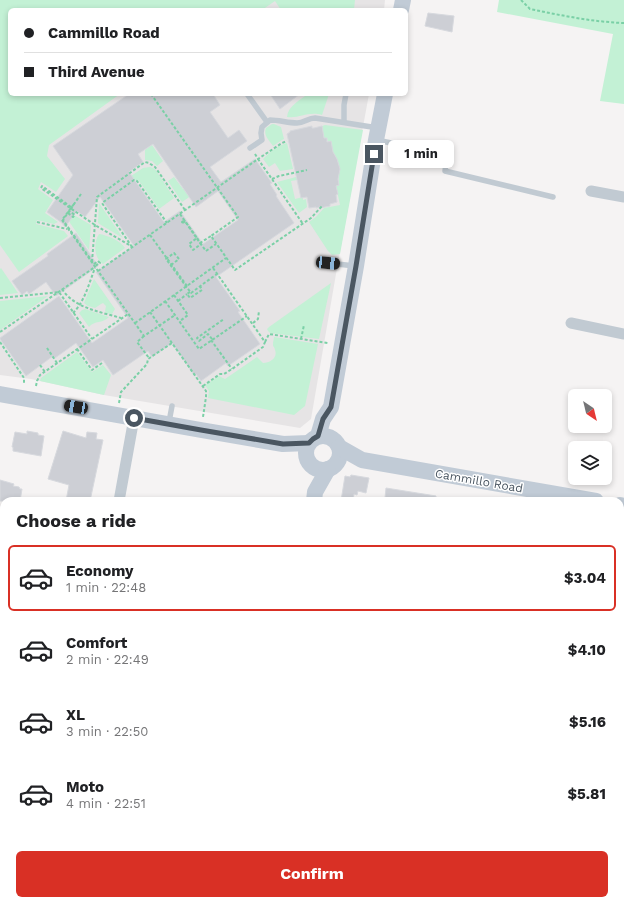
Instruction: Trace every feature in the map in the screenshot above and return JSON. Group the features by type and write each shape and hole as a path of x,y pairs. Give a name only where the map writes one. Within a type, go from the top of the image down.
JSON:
{"main road":[{"path":"315,497 340,456 331,407 385,96"},
{"path":"0,394 311,450"},
{"path":"315,497 311,450 323,419 331,407"},
{"path":"311,450 323,436 332,438 338,444"},
{"name":"Cammillo Road","path":"338,444 362,460"},
{"path":"311,450 318,469 332,467"},
{"name":"Cammillo Road","path":"332,467 362,460 573,497"}],"street":[{"path":"591,191 624,197"},
{"path":"571,323 624,334"},
{"path":"120,497 134,418"}],"lane":[{"path":"248,96 267,122"},
{"path":"344,122 346,96"},
{"path":"250,148 262,140 262,127 267,122 273,120 297,123 312,118 344,122 377,134 447,155 445,171 553,198"},
{"path":"328,263 356,266"},
{"path":"169,424 172,406"}],"path":[{"path":"521,0 530,9 585,19 624,23"},
{"path":"152,96 238,217 200,243"},
{"path":"98,270 258,159 287,141"},
{"path":"258,159 302,224"},
{"path":"92,262 97,197 145,162 155,167 185,210"},
{"path":"272,179 307,170"},
{"path":"132,247 102,203 134,180 137,181 167,223"},
{"path":"73,216 74,215 70,210 42,186 41,188 70,210 132,247"},
{"path":"0,332 100,263 98,261 94,264 63,220 81,194"},
{"path":"74,204 62,220 144,336"},
{"path":"211,236 235,270 314,216 323,205"},
{"path":"180,214 183,221 206,251 216,244"},
{"path":"183,221 183,223 185,221 197,238 201,244 193,250 189,244 197,238"},
{"path":"37,222 68,229"},
{"path":"150,234 187,286"},
{"path":"171,265 179,259 174,253 166,259 190,292"},
{"path":"134,323 226,258"},
{"path":"73,313 80,304 95,267"},
{"path":"213,268 265,342"},
{"path":"178,301 218,274"},
{"path":"187,294 190,298 202,290 200,286"},
{"path":"62,289 66,295 85,307 121,318"},
{"path":"0,298 59,292"},
{"path":"59,292 92,339"},
{"path":"174,295 188,315 179,321"},
{"path":"165,302 199,349 246,316"},
{"path":"253,323 258,320 259,311"},
{"path":"150,312 206,392 201,430"},
{"path":"36,388 38,378 45,372 128,314"},
{"path":"149,359 137,342 175,315"},
{"path":"224,319 197,338 199,340 208,334 232,369"},
{"path":"301,339 304,325"},
{"path":"203,386 220,374 224,374 232,369 263,347 269,334 342,346"},
{"path":"0,342 22,375 24,381 21,397"},
{"path":"117,415 121,392 147,364 149,359 172,343"},
{"path":"47,348 57,363"},
{"path":"77,349 92,370 102,362"},
{"path":"40,365 45,372"}],"shaded area":[{"path":"0,0 385,0 384,8 8,8 8,96 369,96 311,419 300,428 104,395 31,379 0,375"}],"green space":[{"path":"0,0 355,0 354,8 280,8 275,1 265,8 8,8 8,96 117,96 49,145 47,156 65,179 56,192 41,182 38,189 53,200 45,213 58,222 54,224 37,220 36,224 64,231 68,236 19,272 0,245"},
{"path":"499,0 624,0 624,104 600,101 613,34 497,12"},
{"path":"305,96 328,96 322,115 312,114 287,117 292,106"},
{"path":"272,124 281,127 284,139 273,146 265,133 266,128"},
{"path":"325,125 363,130 340,254 332,255 309,222 324,208 340,205 336,186 339,185 339,166 327,138 324,138 322,126"},
{"path":"287,143 293,169 280,171 275,163 269,167 263,159 280,146"},
{"path":"152,145 163,161 157,166 152,161 145,160 145,150"},
{"path":"150,167 155,169 174,198 159,209 139,181 133,179 131,176 143,168"},
{"path":"204,174 210,183 182,202 168,181 174,177 183,189"},
{"path":"296,177 297,180 291,181 295,199 303,197 303,200 306,199 307,207 299,213 277,182"},
{"path":"99,203 123,238 98,223"},
{"path":"74,215 91,225 89,250 70,223 69,220"},
{"path":"99,234 114,239 125,248 103,264 98,258 95,250"},
{"path":"1,268 18,293 0,295"},
{"path":"94,279 115,309 112,314 106,313 106,306 103,303 95,308 84,303"},
{"path":"331,283 319,339 270,333 268,331 267,329 269,327"},
{"path":"48,296 0,330 0,301"},
{"path":"85,309 109,317 104,321 94,323 89,327 79,313"},
{"path":"274,337 318,344 305,406 294,415 208,398 209,391 205,385 219,376 225,379 257,357 263,363 273,360 276,353 273,345"},
{"path":"77,352 92,372 103,365 111,375 104,395 40,381 41,378"}],"building":[{"path":"428,13 454,16 452,32 425,26"},
{"path":"126,96 214,96 220,105 210,112 228,138 239,130 247,141 210,167 221,182 255,159 272,183 270,184 277,195 276,196 294,223 216,277 240,311 238,312 260,344 228,366 226,363 201,381 196,374 195,376 172,343 152,357 148,351 113,375 103,360 93,367 76,343 55,358 53,356 26,376 0,338 59,296 92,343 128,318 96,272 134,246 100,197 85,217 77,211 65,227 47,212 73,175 53,146","holes":["153,144 196,207 218,191 238,220 203,244 180,211 164,222 129,172 143,162 138,154"]},
{"path":"271,96 297,96 280,109"},
{"path":"312,126 312,128 314,128 322,126 324,138 327,138 327,142 331,141 333,152 340,169 338,179 339,185 336,186 338,194 336,195 337,202 330,204 330,206 320,208 309,208 307,197 301,198 287,134 290,131"},
{"path":"76,233 98,266 56,296 46,282 29,294 27,291 22,295 12,281 48,256 47,254"},
{"path":"27,431 44,436 41,456 13,451 12,447 15,432 27,434"},
{"path":"63,431 86,438 87,432 97,433 96,439 103,440 91,497 67,497 69,485 48,479"},
{"path":"351,475 369,478 366,493 358,491 357,495 354,494 354,497 342,497 345,476 350,477"},
{"path":"0,480 14,484 13,486 22,489 21,497 0,497"},
{"path":"386,488 436,496 436,497 385,497"}],"route":[{"path":"134,418 283,444 309,443 318,436 323,419 331,407 374,154"}]}
